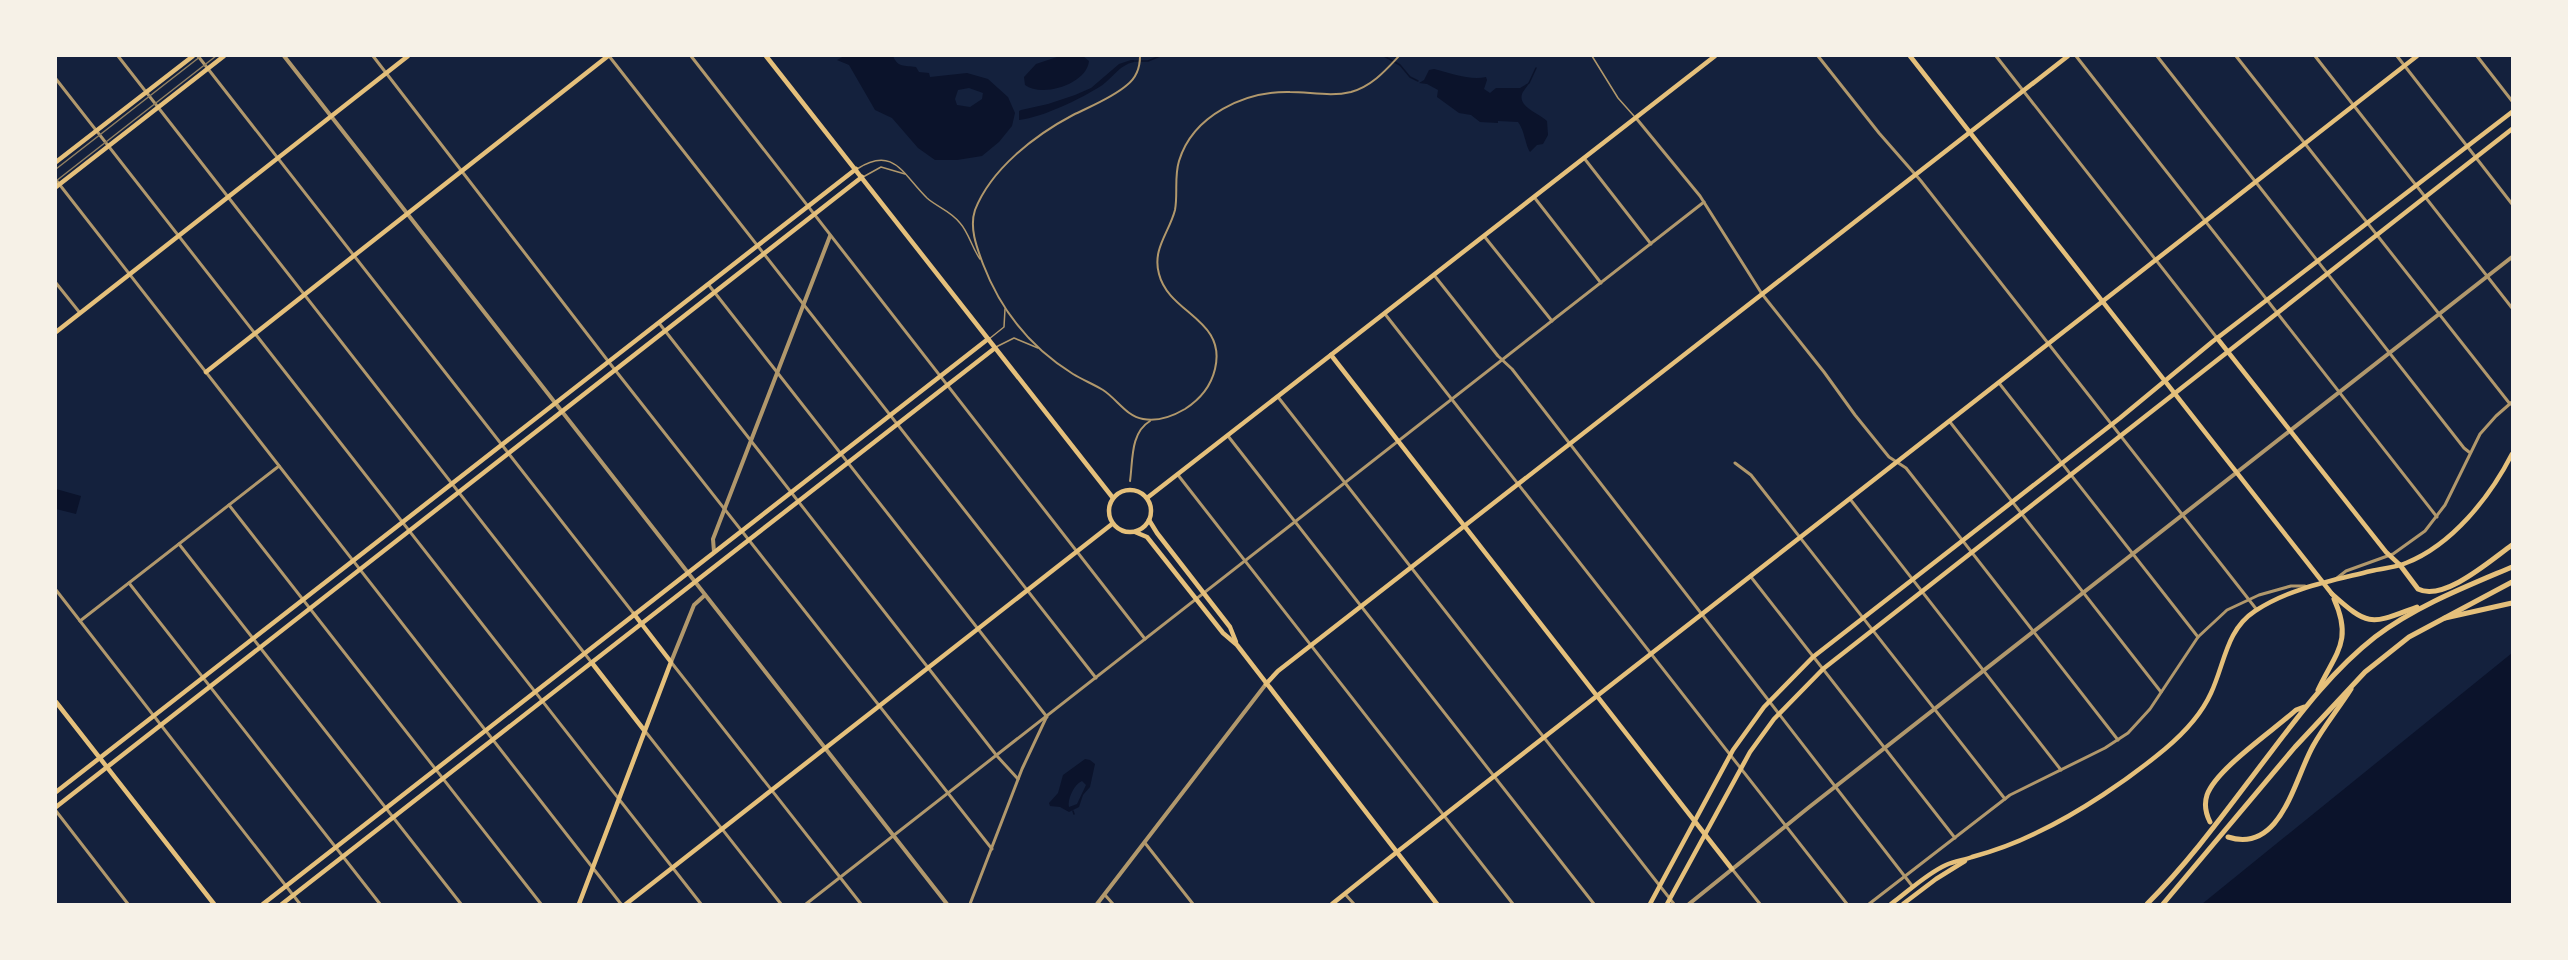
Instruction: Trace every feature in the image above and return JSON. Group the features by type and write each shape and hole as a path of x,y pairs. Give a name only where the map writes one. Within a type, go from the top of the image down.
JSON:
{"highway":[{"path":"2400,565 2418,589 2434,592 2456,583 2512,546"},
{"path":"2332,594 2357,616 2375,621 2384,620 2512,567"},
{"path":"2163,904 2295,747 2355,682 2394,647 2441,619 2512,582"},
{"path":"2317,694 2343,636 2342,614 2332,594"},
{"path":"2147,904 2201,843 2306,706 2353,656 2375,637 2438,599"},
{"path":"2441,619 2512,603"},
{"path":"2228,837 2238,840 2253,838 2265,832 2275,823 2313,746 2355,682"},
{"path":"2210,822 2206,800 2217,779 2296,710 2306,706"}],"main road":[{"path":"56,162 193,56"},
{"path":"57,184 224,56"},
{"path":"56,332 408,56"},
{"path":"206,372 303,293 608,56"},
{"path":"766,56 1113,498"},
{"path":"1146,498 1715,56"},
{"path":"1910,56 2332,594"},
{"path":"1266,684 1272,676 1311,645 2068,56"},
{"path":"1332,904 2417,56"},
{"path":"1650,904 1730,755 1769,702 1813,657 2112,424 2217,338 2512,112"},
{"path":"1670,903 1740,768 1779,714 1823,669 2512,129"},
{"path":"56,792 856,169"},
{"path":"56,809 160,725 862,177"},
{"path":"2217,338 2389,556 2400,565"},
{"path":"263,904 988,339"},
{"path":"282,904 995,348"},
{"path":"1331,355 1732,868"},
{"path":"1891,904 1946,865 2010,845 2053,825 2127,777 2171,744 2201,711 2215,686 2234,632 2243,620 2288,594 2310,586 2400,565 2431,549 2463,522 2491,488 2512,454"},
{"path":"1135,532 1144,527 1149,520 1151,508 1146,498 1138,492 1130,490 1121,492 1113,498 1108,510 1112,524 1121,531 1135,532 1146,537 1222,633 1237,645 1437,904"},
{"path":"1149,520 1230,627 1237,645"},
{"path":"626,904 1112,524"},
{"path":"579,904 671,662 634,614"},
{"path":"592,663 644,730"},
{"path":"56,702 214,904"},
{"path":"1903,904 1942,874 1970,858"},
{"path":"1913,887 1918,893"}],"street":[{"path":"117,56 592,663"},
{"path":"198,56 634,614"},
{"path":"284,56 947,904"},
{"path":"373,56 608,361 992,849"},
{"path":"608,56 1096,678"},
{"path":"691,56 1145,639"},
{"path":"1140,56 1133,79 1127,86 1054,126 1013,158 994,178 973,217 974,233 982,262 1005,309 1019,329 1039,349 1071,373 1104,391 1129,413 1151,420 1170,416 1192,404 1208,385 1216,366 1216,352 1211,335 1201,322 1167,292 1157,265 1160,245 1174,212 1178,165 1189,138 1209,118 1242,100 1280,92 1345,93 1371,83 1399,56"},
{"path":"1818,56 1915,174 2257,610"},
{"path":"1996,56 2217,338"},
{"path":"2076,56 2438,517"},
{"path":"2157,56 2463,448 2469,452"},
{"path":"2236,56 2511,403 2487,425 2469,452 2451,494 2438,517 2415,540 2389,556 2346,571 2334,580"},
{"path":"2315,56 2512,308"},
{"path":"2397,56 2512,204"},
{"path":"2477,56 2512,101"},
{"path":"56,79 701,904"},
{"path":"1636,118 1643,123 1704,202 1762,294 1855,415 1889,457 1906,468 2118,740"},
{"path":"1584,158 1651,244"},
{"path":"57,184 621,904"},
{"path":"1534,197 1602,283"},
{"path":"806,904 1704,202"},
{"path":"714,552 712,541 830,236"},
{"path":"1484,236 1552,321"},
{"path":"1689,904 1785,826 2512,257"},
{"path":"1434,275 1569,444 1913,887"},
{"path":"56,283 80,314"},
{"path":"708,284 1047,717"},
{"path":"1385,314 1847,904"},
{"path":"658,322 997,756 1018,778"},
{"path":"2000,383 2198,637"},
{"path":"1278,397 1660,887 1670,903"},
{"path":"1131,481 1135,443 1140,429 1151,420"},
{"path":"1949,420 2161,692"},
{"path":"1228,436 1594,904"},
{"path":"1735,464 1751,475 2005,799"},
{"path":"80,621 279,466"},
{"path":"1178,475 1514,904"},
{"path":"1849,498 2061,770"},
{"path":"229,505 541,904"},
{"path":"179,544 461,904"},
{"path":"1751,577 1954,838"},
{"path":"129,583 380,904"},
{"path":"1869,904 2005,799 2118,740 2142,719 2198,637 2222,613 2248,599 2291,586 2310,586"},
{"path":"56,590 300,904"},
{"path":"705,595 694,604 671,662 861,904"},
{"path":"1097,904 1266,684"},
{"path":"970,904 1018,778 1047,717"},
{"path":"644,730 781,904"},
{"path":"56,809 128,904"},
{"path":"1145,843 1193,904"},
{"path":"1732,868 1760,904"},
{"path":"1345,894 1354,904"},
{"path":"1105,895 1113,904"}],"lane":[{"path":"1592,56 1624,107 1636,118"},
{"path":"856,169 872,160 880,159 894,163 933,203 942,207 964,227 982,262"},
{"path":"862,177 881,167 905,174"},
{"path":"988,339 1004,327 1005,309"},
{"path":"995,348 1016,338 1039,349"}],"water":[{"path":"844,56 893,56 899,64 916,67 919,72 929,73 930,77 967,73 988,79 1008,97 1015,113 1012,126 999,142 982,156 957,160 935,160 918,148 892,118 875,110 849,65 837,60","holes":["969,88 983,93 982,99 970,107 957,105 955,99 958,90"]},
{"path":"1060,56 1083,56 1089,61 1081,76 1063,86 1042,90 1025,85 1024,77 1036,64"},
{"path":"1131,60 1134,62 1124,66 1101,86 1083,96 1062,107 1019,120 1019,111 1048,104 1091,88 1119,64"},
{"path":"1434,69 1467,77 1486,77 1484,89 1490,93 1496,88 1520,88 1530,82 1522,94 1522,99 1526,106 1547,121 1548,135 1543,144 1537,145 1530,152 1518,122 1480,122 1471,115 1459,113 1437,97 1438,90 1427,84 1419,83 1424,80 1429,70"},
{"path":"56,489 81,496 76,514 56,509"},
{"path":"2512,653 2512,904 2202,904"},
{"path":"1085,759 1095,764 1090,787 1083,795 1079,807 1069,812 1060,807 1050,806 1049,803 1058,793 1063,775","holes":["1082,781 1086,785 1077,804 1069,807 1070,796 1076,785"]}],"waterway":[{"path":"1133,61 1148,61 1160,56"},
{"path":"1384,56 1400,65 1410,77 1418,81"},
{"path":"1529,83 1536,68"}],"railway":[{"path":"56,169 201,56"},
{"path":"56,181 216,56"}]}
